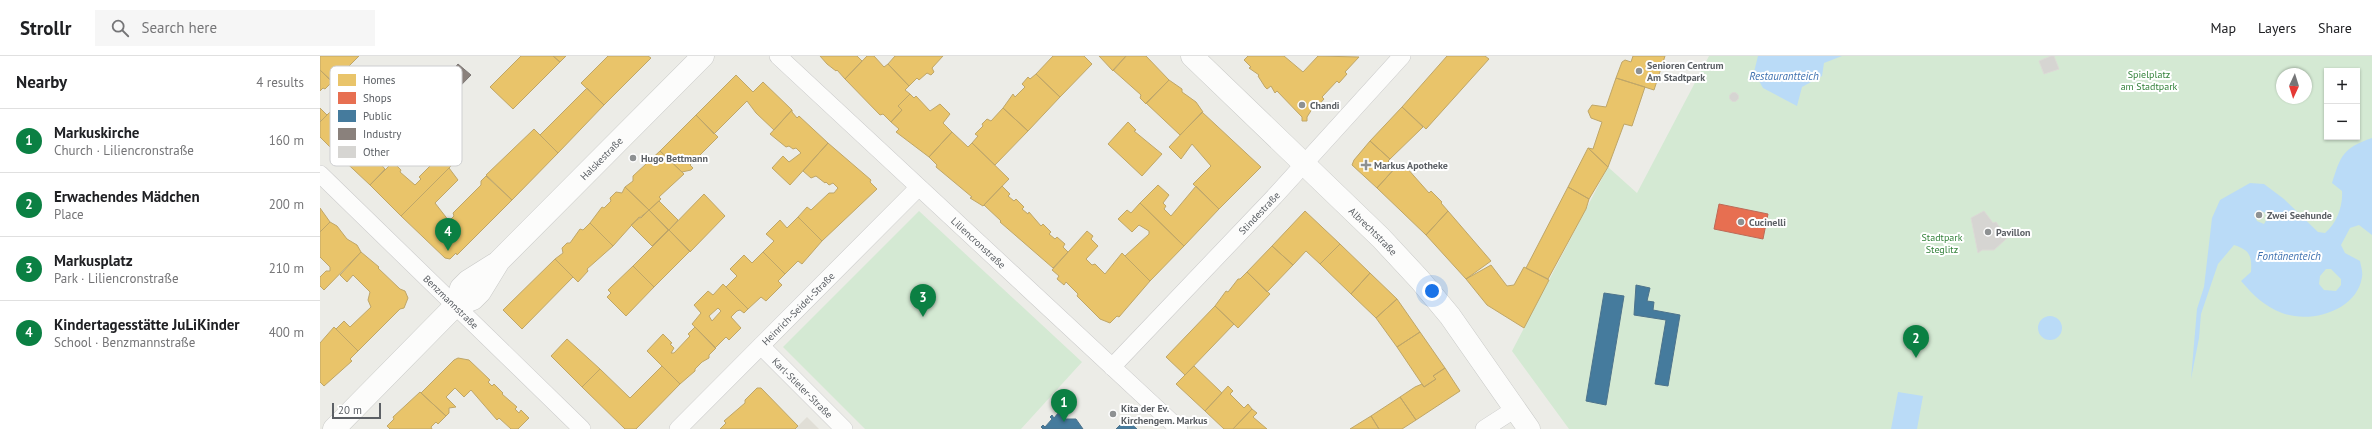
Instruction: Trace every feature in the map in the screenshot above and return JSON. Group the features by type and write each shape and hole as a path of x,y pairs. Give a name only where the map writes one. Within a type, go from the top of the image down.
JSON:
{"main road":[{"name":"Halskestraße","path":"334,429 455,306 461,288 468,281 499,261 703,56"},
{"name":"Albrechtstraße","path":"1192,56 1381,238 1435,297 1529,429"}],"street":[{"name":"Liliencronstraße","path":"778,56 918,188 1179,429"},
{"name":"Stindestraße","path":"1112,367 1304,164 1402,56"},
{"name":"Benzmannstraße","path":"320,174 582,429"},
{"name":"Heinrich-Seidel-Straße","path":"678,429 918,188"},
{"name":"Karl-Stieler-Straße","path":"761,346 844,429"},
{"path":"1484,429 1515,409"}],"shaded area":[{"path":"807,417 819,429 795,429"}],"green space":[{"name":"Stadtpark Steglitz","path":"1709,56 2372,56 2372,429 1569,429 1512,351 1608,167 1637,193"},
{"path":"919,211 1082,362 1021,429 865,429 783,347"}],"water":[{"name":"Restaurantteich","path":"1758,56 1842,56 1824,63 1822,76 1802,87 1797,106 1763,88 1754,72"},
{"name":"Fontänenteich","path":"2372,138 2372,235 2359,225 2350,228 2341,245 2345,253 2360,261 2362,269 2362,277 2358,289 2351,299 2331,312 2318,315 2306,317 2282,313 2259,300 2241,281 2251,272 2251,262 2249,254 2244,249 2234,245 2218,264 2201,314 2199,338 2191,379 2197,309 2204,287 2212,218 2220,200 2250,183 2264,184 2284,199 2318,232 2325,233 2336,219 2340,208 2342,191 2332,183 2338,166 2344,154 2349,149","holes":["2257,211 2264,212 2268,217 2264,224 2257,221 2254,215","2326,269 2331,269 2341,279 2341,285 2336,291 2324,290 2319,284 2320,276"]},
{"path":"2050,316 2055,317 2061,323 2061,333 2055,339 2050,340 2045,339 2039,333 2038,328 2039,323 2045,317"},
{"path":"1898,392 1923,396 1917,429 1891,429"}],"building: Homes":[{"path":"320,56 359,56 349,66 330,66 330,79 320,70"},
{"path":"521,56 553,56 560,62 513,109 490,87"},
{"path":"553,56 566,56 560,62"},
{"path":"608,56 648,56 651,58 604,105 581,83"},
{"path":"820,56 857,56 862,61 845,79 837,70 836,71 827,64"},
{"path":"867,56 874,56 884,67 888,64 909,86 905,90 910,94 898,106 902,110 891,122 883,114 880,115 845,79"},
{"path":"895,56 943,56 932,68 934,72 931,75 927,73 919,80 917,78 909,86 888,64"},
{"path":"1053,56 1084,56 1092,64 1060,97 1036,74"},
{"path":"1099,56 1126,56 1113,71"},
{"path":"1126,56 1146,56 1169,80 1146,104 1140,98 1141,95 1113,70"},
{"path":"1248,56 1284,56 1303,72 1318,56 1359,57 1345,72 1347,74 1339,83 1337,81 1322,97 1324,99 1316,108 1314,106 1307,117 1307,121 1302,121 1302,117 1277,91 1275,93 1271,86 1267,89 1258,76 1259,75 1249,68 1251,67 1244,60"},
{"path":"1447,56 1485,56 1489,59 1426,129 1402,107"},
{"name":"Senioren Centrum Am Stadtpark","path":"1633,56 1665,56 1654,90 1616,78 1622,62 1625,60 1631,62"},
{"path":"320,70 330,80 330,84 325,89 323,88 320,91"},
{"path":"1036,74 1060,97 1028,131 1003,108 1013,94 1015,97 1025,87 1022,84 1028,77 1030,79"},
{"path":"736,75 753,92 763,82 792,110 774,130 756,113 747,101 714,134 696,115"},
{"path":"1616,78 1645,87 1632,126 1624,124 1608,167 1588,148 1593,149 1602,122 1591,118 1588,111 1592,105 1606,107"},
{"path":"1169,80 1182,89 1182,92 1196,102 1203,112 1180,135 1146,103"},
{"path":"587,88 604,105 558,153 540,135"},
{"path":"910,94 914,98 916,96 930,111 940,104 950,114 943,123 952,132 929,157 896,132 899,129 891,122 902,110 898,106"},
{"path":"1402,107 1423,127 1390,159 1370,141"},
{"path":"320,108 327,115 321,121 320,119"},
{"path":"1003,108 1028,131 995,165 972,143 978,136 975,134 983,126 982,124 987,119 991,121"},
{"path":"792,110 797,118 799,116 828,143 790,185 772,168 783,156 789,162 801,153 796,148 793,149 789,146 786,147 770,134"},
{"path":"330,112 330,147 320,137 320,122"},
{"path":"1202,112 1261,167 1219,209 1193,184 1211,166 1192,144 1181,159 1169,147"},
{"path":"696,115 718,137 690,165 693,168 691,170 682,172 660,151"},
{"path":"1128,122 1136,130 1134,131 1162,154 1142,176 1108,144"},
{"path":"534,129 558,153 512,200 486,175"},
{"path":"952,132 968,147 972,143 1009,179 983,206 970,198 972,197 936,167 937,165 929,157"},
{"path":"1370,141 1390,159 1388,161 1395,168 1377,188 1352,165 1354,160"},
{"path":"828,143 871,180 870,182 877,189 822,241 798,217 807,207 811,210 829,193 834,193 838,188 833,183 829,185 816,176 811,178 803,171"},
{"path":"1588,148 1608,167 1589,199 1568,187"},
{"path":"660,151 684,174 659,197 661,199 649,210 625,187 633,181 633,176"},
{"path":"350,166 382,166 385,169 370,185"},
{"path":"389,166 397,166 401,170 400,172 415,185 421,179 419,177 430,166 451,166 401,216 370,185"},
{"path":"1397,166 1402,171 1406,167 1429,193 1431,191 1442,202 1441,203 1448,211 1426,235 1377,188"},
{"path":"449,168 458,180 435,203 449,221 454,216 453,213 481,185 481,181 486,176 512,200 457,255 456,253 450,259 445,258 401,216"},
{"path":"1158,185 1169,195 1163,203 1166,206 1164,209 1171,216 1196,186 1219,209 1184,246 1140,203"},
{"path":"1002,186 1010,194 1008,196 1014,201 1016,199 1024,207 1022,209 1028,214 1029,212 1041,226 1043,224 1051,232 1049,234 1055,239 1057,237 1065,244 1063,247 1068,252 1053,268 1000,222 1001,221 984,205"},
{"path":"625,187 649,210 641,218 639,217 613,246 590,223 602,207 604,208 611,201 610,198 616,192 622,193"},
{"path":"1568,187 1589,199 1586,209 1548,279 1526,268"},
{"path":"704,194 725,216 690,252 669,230"},
{"path":"659,201 678,220 669,230 649,210"},
{"path":"1140,203 1184,246 1150,281 1125,256 1149,234 1149,231 1139,225 1132,232 1118,219 1127,210 1131,213"},
{"path":"320,208 330,222 320,232"},
{"path":"649,210 668,230 652,246 631,225"},
{"path":"1305,211 1340,244 1320,264 1306,251 1293,265 1272,246"},
{"path":"1448,211 1491,261 1466,279 1426,235"},
{"path":"798,217 822,241 802,264 798,261 785,274 763,252 774,241 766,234 780,220 787,228"},
{"path":"330,222 337,226 347,239 357,245 361,252 324,290 320,286 320,277 326,271 330,271 330,267 320,257 320,232"},
{"path":"590,223 613,246 587,269 588,271 578,282 555,259 563,253 562,248 567,243 570,243 580,229 583,230"},
{"path":"669,230 690,251 654,287 633,266"},
{"path":"1087,231 1093,236 1091,239 1098,246 1086,259 1092,265 1095,264 1105,274 1122,253 1150,281 1119,317 1117,316 1110,323 1100,319 1077,296 1078,294 1066,282 1064,285 1057,279 1059,276 1052,270"},
{"path":"1340,244 1370,273 1351,294 1320,264"},
{"path":"1272,246 1293,265 1267,292 1247,272"},
{"path":"361,252 379,267 378,268 400,289 405,291 408,298 404,308 400,309 358,351 336,329 344,321 350,327 371,307 368,300 370,292 353,275 347,282 340,275"},
{"path":"763,252 785,274 778,281 782,285 766,301 761,297 748,309 726,287 737,276 730,269 744,255 752,263"},
{"path":"555,259 573,277 522,329 503,310"},
{"path":"1491,265 1507,286 1514,285 1524,267 1549,280 1524,328 1487,305 1466,279"},
{"path":"633,266 654,287 626,316 607,297 611,293 608,290"},
{"path":"1247,272 1270,294 1238,328 1215,306 1226,291 1228,292 1238,279 1240,279"},
{"path":"1370,273 1397,299 1376,318 1351,294"},
{"path":"723,284 748,309 744,313 740,310 737,311 731,317 741,328 729,340 726,337 715,348 692,324 701,313 694,305 708,291 713,295","holes":["718,308 721,311 712,321 709,316"]},
{"path":"1397,299 1420,332 1397,347 1376,318"},
{"path":"1215,306 1234,324 1185,375 1166,357"},
{"path":"334,327 358,351 350,359 352,361 324,386 320,382 320,343"},
{"path":"695,327 716,348 709,355 709,358 702,362 695,369 695,371 680,384 647,351 663,334 672,343 670,344 674,348 671,353 674,353 690,336 688,334"},
{"path":"1420,332 1445,368 1433,376 1436,379 1424,387 1397,347"},
{"path":"567,339 600,369 582,387 551,356"},
{"path":"458,358 469,360 490,380 488,382 492,386 494,384 503,393 502,394 517,407 515,409 519,413 521,410 529,418 518,429 511,429 499,418 497,420 471,390 464,397 455,388 446,397 456,407 449,408 449,413 446,416 421,393 454,360"},
{"path":"662,366 680,384 636,429 625,429 582,387 600,369 630,398"},
{"path":"1194,366 1222,393 1205,411 1176,384"},
{"path":"1445,368 1460,391 1416,420 1400,397 1422,384 1424,387 1436,379 1433,376"},
{"path":"1228,386 1233,391 1230,394 1244,408 1248,404 1252,409 1233,429 1224,429 1205,411"},
{"path":"757,388 761,388 798,426 795,429 720,429 726,423 724,421 745,403 745,400"},
{"path":"420,392 446,416 438,424 436,422 431,427 432,429 390,429 387,426 394,419 393,417"},
{"path":"1400,397 1416,420 1402,429 1379,429 1371,416"},
{"path":"1252,409 1257,413 1253,417 1267,429 1233,429"},
{"path":"1371,416 1379,429 1350,429"}],"building: Shops":[{"name":"Cucinelli","path":"1719,204 1768,214 1763,239 1714,229"}],"building: Public":[{"path":"1636,285 1650,288 1647,301 1654,302 1653,310 1680,315 1668,386 1655,384 1666,320 1634,315"},
{"path":"1604,293 1624,296 1606,405 1586,401"},
{"path":"1059,412 1066,419 1076,419 1083,429 1043,429 1041,427 1043,425 1045,427 1052,419 1050,417 1052,415 1054,418"},
{"path":"1126,419 1137,429 1116,429"}],"building: Industry":[{"path":"462,67 471,75 462,84"}],"building: Other":[{"path":"2054,56 2059,69 2044,74 2039,61"},
{"path":"1734,92 1739,97 1734,102 1729,97"},
{"name":"Pavillon","path":"1984,211 1993,223 1996,222 2007,238 1994,250 1982,250 1978,253 1971,218"}],"place":[{"name":"Senioren Centrum Am Stadtpark","path":"1639,71"},
{"name":"Chandi","path":"1302,105"},
{"name":"Hugo Bettmann","path":"633,158"},
{"name":"Markus Apotheke","path":"1366,165"},
{"name":"Zwei Seehunde","path":"2259,215"},
{"name":"Cucinelli","path":"1741,222"},
{"name":"Pavillon","path":"1988,232"},
{"name":"Kindertagesstätte JuLiKinder","path":"448,251"},
{"name":"Markusplatz","path":"923,317"},
{"name":"Erwachendes Mädchen","path":"1916,358"},
{"name":"Kita der Ev. Kirchengem. Markus","path":"1113,414"},
{"name":"Markuskirche","path":"1064,422"}],"park label":[{"name":"Spielplatz am Stadtpark","path":"2149,80"}]}
